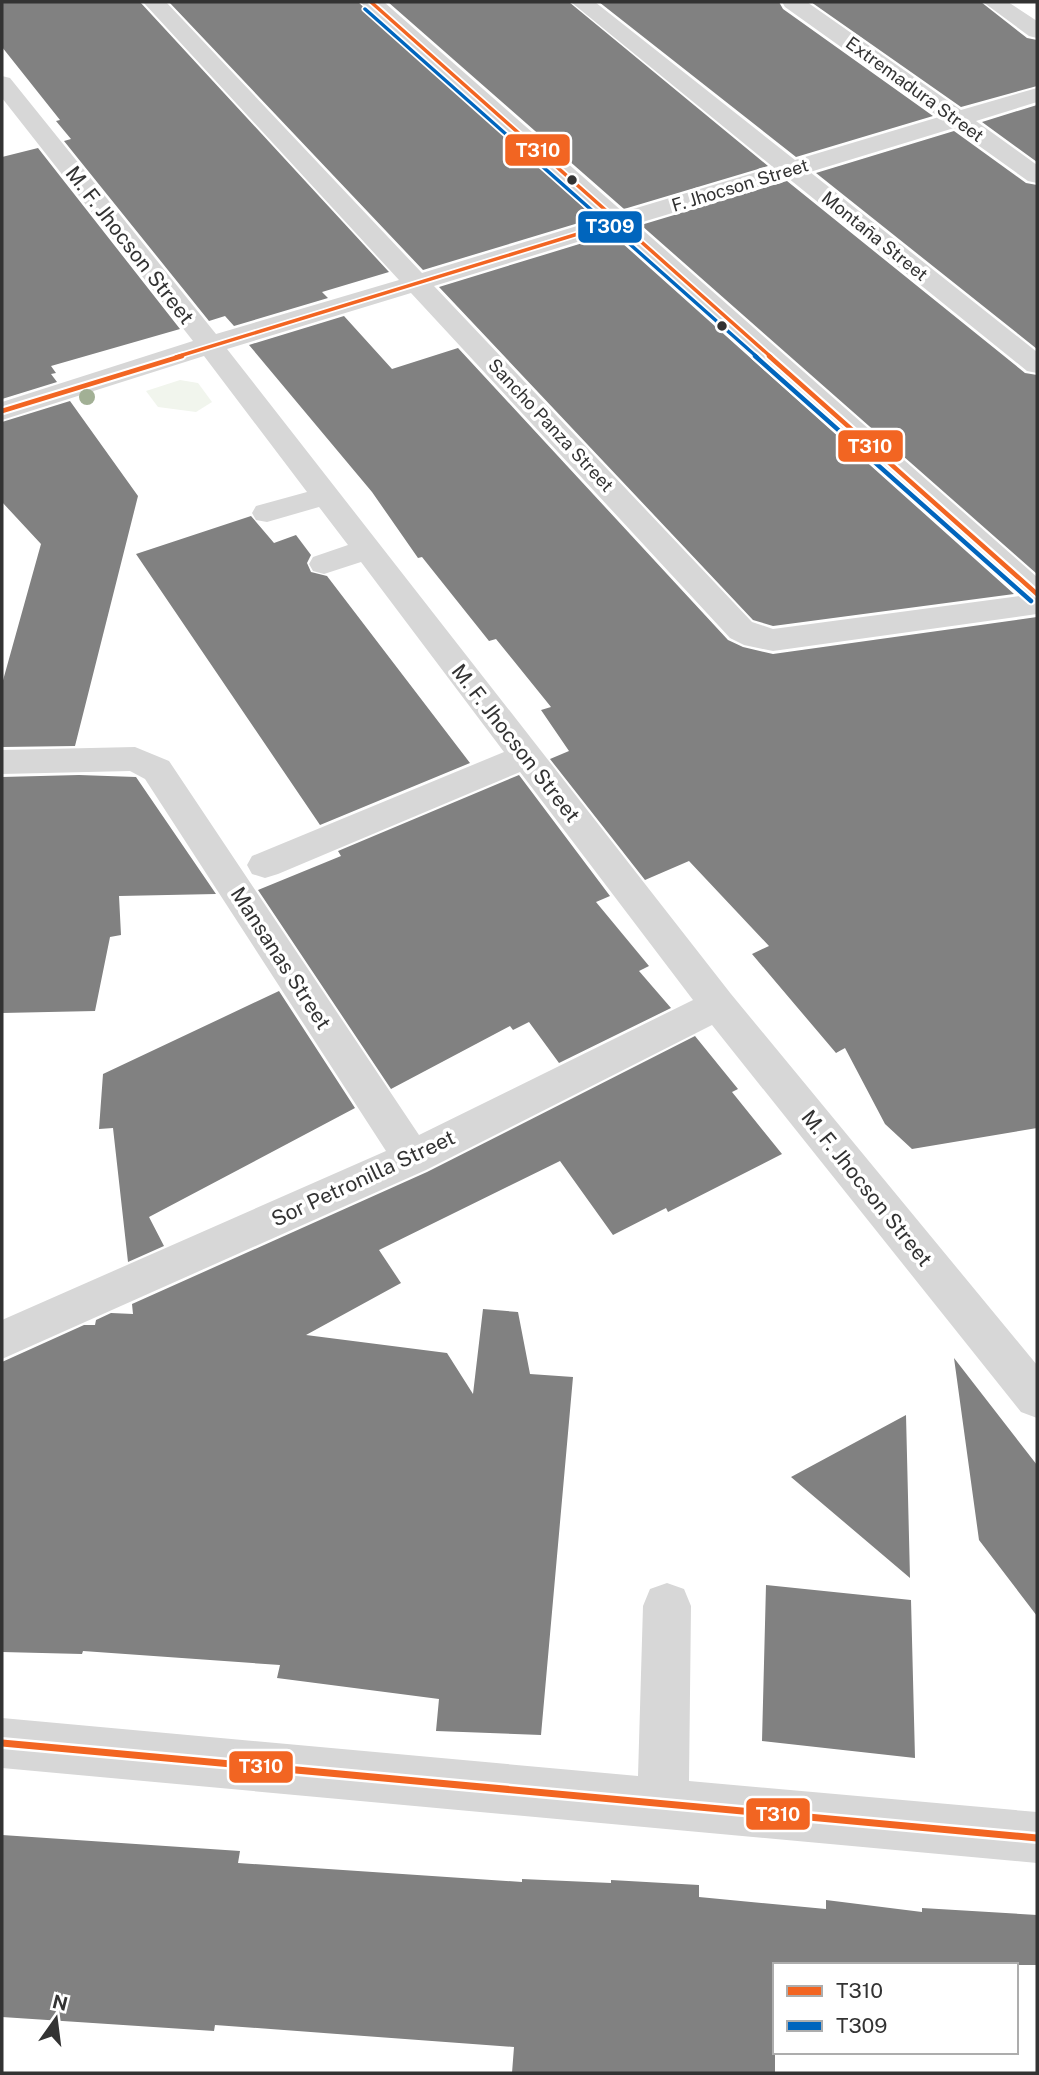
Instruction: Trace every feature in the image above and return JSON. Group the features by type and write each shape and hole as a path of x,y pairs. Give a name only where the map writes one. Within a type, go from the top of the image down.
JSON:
{"street":[{"name":"Sancho Panza Street","path":"154,2 741,630 755,637 773,640 1037,604"},
{"path":"371,2 1037,594"},
{"name":"Montaña Street","path":"582,2 1037,365"},
{"name":"Extremadura Street","path":"793,2 1037,176"},
{"path":"994,2 1037,31"},
{"name":"M. F. Jhocson Street","path":"2,83 210,345 719,1005 1037,1398"},
{"name":"F. Jhocson Street","path":"2,411 210,345 420,284 1037,95"},
{"path":"267,513 325,496"},
{"path":"324,564 367,549"},
{"path":"265,865 527,757"},
{"name":"Mansanas Street","path":"2,762 126,759 146,762 164,778 412,1158"},
{"name":"Sor Petronilla Street","path":"2,1340 412,1158 719,1005"},
{"path":"663,1803 667,1606"},
{"path":"2,1743 1037,1838"}],"shaded area":[{"path":"180,380 198,383 212,402 196,412 158,407 146,391"}],"building":[{"path":"2,2 140,2 389,272 322,292 328,298 234,326 225,316 209,321 64,141 71,139 56,121 60,120 2,47"},
{"path":"169,2 358,2 595,218 423,270"},
{"path":"388,2 569,2 768,166 624,209"},
{"path":"599,2 779,2 783,9 933,116 796,157"},
{"path":"811,2 981,2 1027,38 1037,40 1037,86 961,107"},
{"path":"1037,105 1037,162 982,122"},
{"path":"954,131 1026,183 1037,185 1037,349 816,173"},
{"path":"38,148 180,329 51,366 56,373 51,374 57,382 2,399 2,157"},
{"path":"787,181 1025,373 1037,375 1037,574 641,225"},
{"path":"612,234 1014,594 773,626 753,620 439,287"},
{"path":"344,316 392,369 458,348 728,640 743,647 773,654 1037,617 1037,1128 912,1149 885,1124 845,1048 836,1053 752,954 769,946 689,861 645,880 550,759 569,751 541,710 551,707 496,639 489,641 422,557 418,558 372,492 249,345"},
{"path":"70,401 138,496 75,746 2,747 2,684 41,544 2,502 2,422"},
{"path":"251,516 274,543 296,535 311,555 307,563 311,572 327,576 470,763 320,825 136,554"},
{"path":"519,775 610,896 596,902 649,966 639,971 671,1008 559,1063 529,1022 513,1030 510,1026 391,1089 258,890 341,856 338,851"},
{"path":"2,777 136,777 216,894 119,896 121,935 110,937 95,1011 2,1013"},
{"path":"279,991 355,1108 149,1217 164,1246 128,1262 113,1128 99,1129 103,1074"},
{"path":"695,1036 738,1089 732,1092 782,1154 668,1212 666,1208 613,1235 560,1161 379,1250 401,1283 306,1335 447,1353 473,1394 483,1309 518,1312 530,1374 573,1377 541,1735 436,1731 439,1699 277,1678 280,1665 83,1651 82,1654 2,1652 2,1362 84,1325 95,1325 96,1320 111,1313 133,1314 132,1304 427,1172"},
{"path":"954,1358 1037,1465 1037,1616 979,1540"},
{"path":"906,1415 910,1578 791,1477"},
{"path":"766,1585 911,1600 915,1758 762,1741"},
{"path":"2,1835 240,1851 238,1863 522,1882 522,1879 611,1883 611,1880 699,1885 699,1897 826,1909 826,1900 922,1912 922,1908 1037,1915 1037,1965 773,1963 775,2073 512,2073 514,2047 215,2025 214,2031 2,2017"}],"transit line":[{"name":"T310","path":"371,2 1037,594"},
{"name":"T309","path":"365,9 1031,601"},
{"name":"T310","path":"2,411 617,222"},
{"name":"T310","path":"2,1743 1037,1838"}]}
